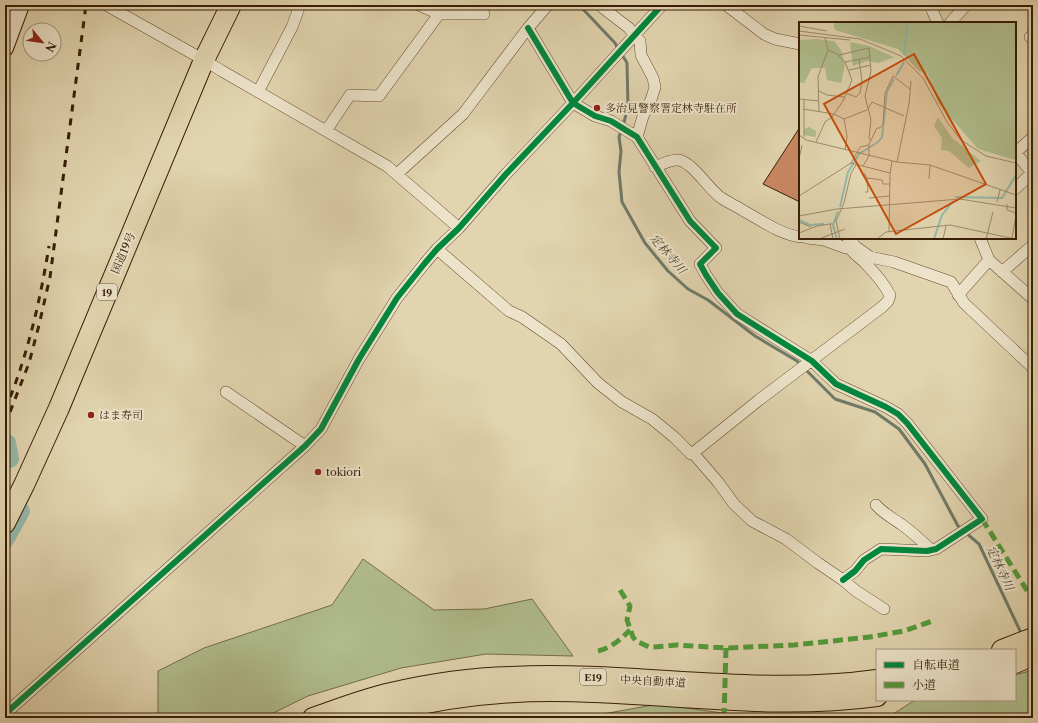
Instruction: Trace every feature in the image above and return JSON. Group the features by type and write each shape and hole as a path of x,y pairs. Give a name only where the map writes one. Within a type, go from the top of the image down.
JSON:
{"highway":[{"name":"国道19号","path":"5,523 59,408 199,57 216,5"},
{"name":"国道19号","path":"5,495 199,57 231,5"},
{"path":"1005,649 1033,638"},
{"path":"1016,662 1033,655"},
{"name":"中央自動車道","path":"313,718 351,704 390,693 430,685 504,677 590,677 780,686 836,684 876,680"},
{"name":"中央自動車道","path":"362,718 393,709 473,695 551,691 779,702 837,701 876,696"}],"main road":[{"path":"5,48 21,5"}],"street":[{"path":"106,5 387,166 459,228"},
{"path":"258,92 292,27 300,5"},
{"path":"419,5 439,14 484,14"},
{"path":"398,174 463,114 528,28 548,5"},
{"path":"601,5 602,8 630,28 640,41 641,55 653,78 655,87 651,100 643,116 637,137"},
{"path":"5,714 305,446 321,429 359,359 397,298 437,249 459,228 506,174 662,5"},
{"path":"726,5 764,34 775,40 799,44"},
{"path":"932,5 932,10 938,22"},
{"path":"951,22 966,5"},
{"path":"326,131 350,95 379,96 439,14"},
{"path":"528,28 573,103 595,116 611,121 637,137 644,145 655,167 690,221 716,248 700,264 718,293 737,314 812,361 836,384 898,414 907,423 982,519 942,546 931,550 881,549 864,560 855,571 843,580"},
{"path":"1016,151 1033,136"},
{"path":"1016,153 1033,174 1016,188"},
{"path":"655,167 671,160 682,161 694,171 707,186 721,197 782,232 799,237"},
{"path":"816,239 824,240 846,248 851,244"},
{"path":"980,239 989,260 1033,299"},
{"path":"693,453 759,400 812,361 888,301 890,295 878,277 862,259 854,253 851,244"},
{"path":"851,244 870,258 894,262 951,282 964,303 1033,368"},
{"path":"1002,272 1033,246"},
{"path":"437,249 509,311 522,317 561,344 598,383 622,402 652,419 674,437 691,454 693,453 734,504 752,521 786,539 856,591 884,609"},
{"path":"958,295 989,260"},
{"path":"226,392 305,446"},
{"path":"876,505 886,515 920,539 931,550"}],"green space":[{"path":"363,559 434,610 484,609 532,599 573,656 486,654 401,668 308,696 263,718 158,718 158,671 204,648 332,605"},
{"path":"1033,670 1033,718 887,718 913,701 1016,701 1016,675"},
{"path":"659,704 757,718 580,718"}],"building":[{"path":"799,129 799,202 763,184"}],"waterway":[{"name":"定林寺川","path":"579,5 615,43 618,49"},
{"name":"定林寺川","path":"621,53 627,63 628,107 623,126"},
{"name":"定林寺川","path":"621,131 619,137 621,151 619,172 622,202 645,243 668,271 688,289 708,300 755,336 797,361 801,365"},
{"name":"定林寺川","path":"805,369 835,399 875,412 899,429 925,464 958,526 962,529"},
{"path":"5,442 7,443 10,459"},
{"path":"5,540 21,511"},
{"name":"定林寺川","path":"966,533 979,544 1022,635"}],"railway":[{"path":"5,425 29,363 50,277 86,5"},
{"path":"5,410 20,370 32,330 49,246"}],"marked path":[{"path":"982,519 1033,600"},
{"path":"620,590 630,606 627,620 633,637 636,641 649,647 677,645 726,648 794,645 870,637 904,631 935,620"},
{"path":"598,651 603,650 619,640 630,630"},
{"path":"724,718 726,648"}],"cycle path":[{"path":"5,714 305,446 321,429 359,359 397,298 425,263 459,228 506,174 662,5"},
{"path":"528,28 573,103 595,116 611,121 637,137 690,221 716,248 700,264 718,293 737,314 812,361 836,384 898,414 907,423 982,519 936,549 927,551 881,549 864,560 855,571 843,580"}],"place":[{"name":"多治見警察署定林寺駐在所","path":"597,108"},
{"name":"はま寿司","path":"91,415"},
{"name":"tokiori","path":"318,472"}]}
